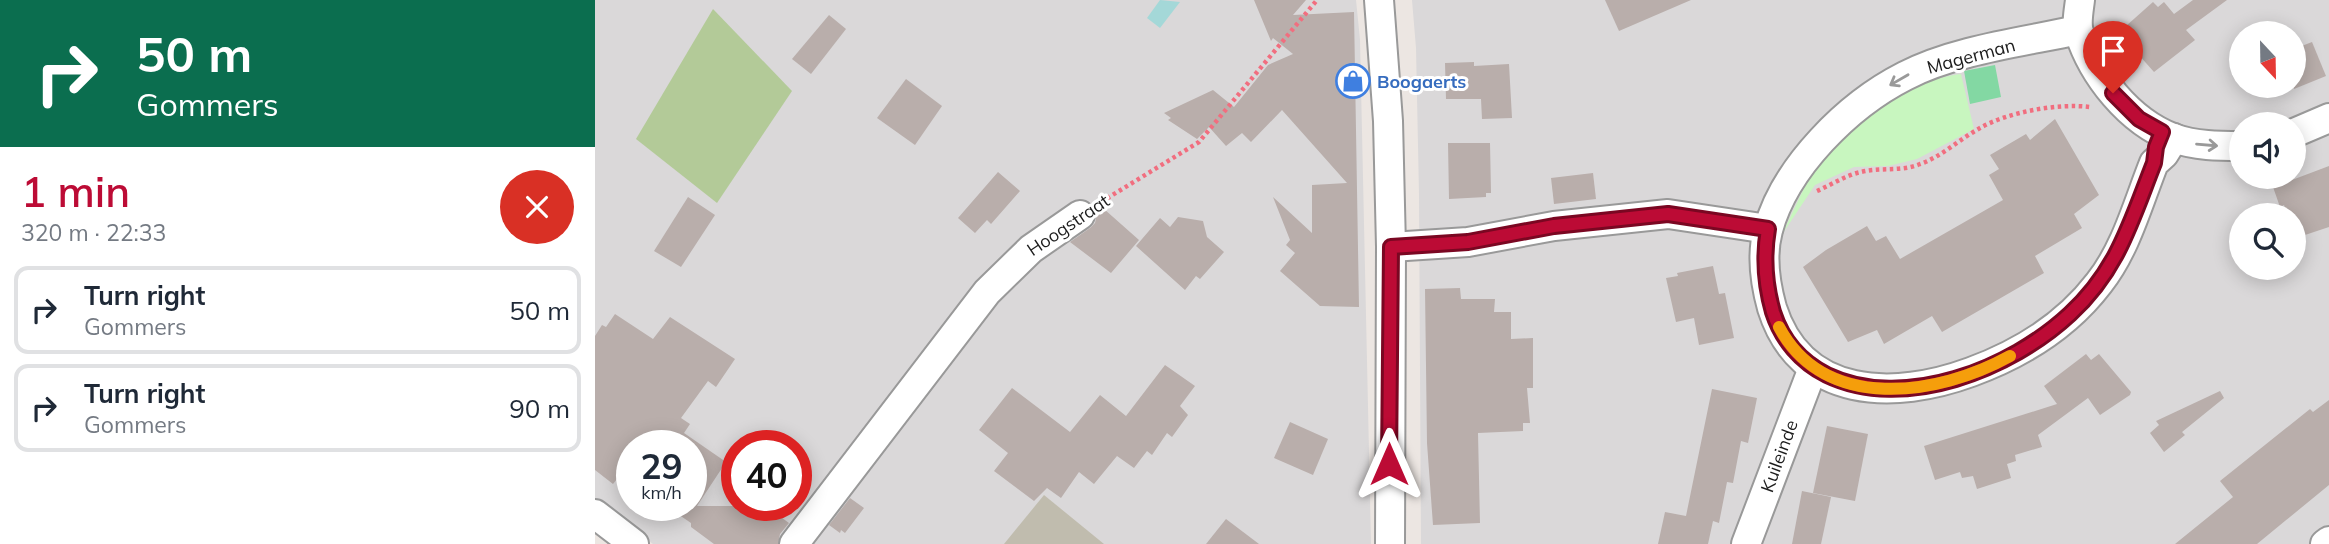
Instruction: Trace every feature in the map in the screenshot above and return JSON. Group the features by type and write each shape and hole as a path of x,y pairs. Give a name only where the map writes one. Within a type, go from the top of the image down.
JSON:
{"street":[{"path":"1379,0 1388,121 1391,247 1390,544"},
{"path":"2080,0 2078,30 2092,60 2116,96 2139,119 2168,135 2203,146 2229,146"},
{"name":"Magerman","path":"1813,368 1787,341 1777,322 1766,284 1763,254 1768,229 1788,186 1817,145 1865,100 1906,75 1954,57 2078,30"},
{"path":"2306,128 2329,118"},
{"path":"1813,368 1839,381 1894,390 1952,379 2007,358 2070,315 2099,283 2116,258 2168,135"},
{"path":"1391,247 1468,242 1554,226 1668,214 1768,229"},
{"name":"Hoogstraat","path":"794,544 986,292 1031,248 1080,215"},
{"name":"Kuileinde","path":"1746,544 1813,368"},
{"path":"595,514 633,544"}],"path":[{"name":"Hoogstraat","path":"1080,215 1199,142 1317,0"},
{"path":"1817,191 1862,172 1894,170 1921,164 2001,117 2077,105 2106,110 2116,96"}],"shaded area":[{"path":"595,0 1356,0 1360,40 1371,544 653,544 624,521 707,521 707,430 616,430 616,515 595,498"},
{"path":"1412,0 2329,0 2329,544 1421,544 1416,48"},
{"path":"1044,495 1104,544 1004,544"}],"green space":[{"path":"713,9 792,91 717,203 636,139"},
{"path":"1995,65 2001,97 1970,104 1964,71"},
{"path":"1961,74 1974,129 1917,159 1888,166 1854,167 1815,185 1781,236 1810,178 1823,159 1855,125 1895,97 1917,86"}],"water":[{"path":"1160,0 1180,2 1160,28 1147,18"}],"building":[{"path":"1254,0 1306,0 1293,15 1354,12 1359,307 1320,306 1280,271 1295,253 1286,245 1290,240 1273,197 1312,233 1312,185 1347,183 1282,110 1251,142 1242,133 1226,146 1209,127 1197,139 1168,120 1171,118 1164,113 1213,90 1234,107 1268,65 1293,54 1273,38 1271,41"},
{"path":"1605,0 1691,0 1619,31"},
{"path":"2193,0 2227,0 2186,30 2195,40 2154,72 2138,54 2141,51 2135,43 2138,40 2126,26 2153,2 2158,7 2164,2 2174,14"},
{"path":"829,15 846,29 811,74 792,59"},
{"path":"2312,42 2326,76 2307,84 2307,44"},
{"path":"1474,62 1474,66 1509,64 1512,118 1482,119 1481,99 1446,99 1445,63"},
{"path":"906,79 942,106 915,145 877,118"},
{"path":"2055,119 2099,195 2074,214 2082,228 2035,256 2044,273 1942,332 1932,316 1884,344 1877,330 1848,342 1803,267 1867,226 1876,241 1886,236 1900,259 2003,200 1989,175 1999,169 1990,155 2026,134 2030,140"},
{"path":"1448,143 1490,143 1491,193 1486,193 1486,197 1449,199"},
{"path":"2329,166 2329,227 2306,235 2306,203 2279,203 2274,189 2306,189 2306,175"},
{"path":"998,172 1020,191 991,224 987,220 975,233 958,218"},
{"path":"1593,173 1596,199 1554,204 1551,178"},
{"path":"688,197 715,215 681,267 654,251"},
{"path":"1104,209 1139,240 1111,273 1070,242 1090,228 1095,223 1097,214"},
{"path":"1178,217 1203,221 1207,237 1224,252 1200,279 1196,276 1185,290 1136,246 1160,218 1170,227"},
{"path":"1713,266 1719,294 1725,293 1734,338 1699,345 1694,318 1676,322 1666,278 1678,276 1677,273"},
{"path":"1460,288 1461,299 1495,299 1494,312 1511,312 1511,339 1533,338 1533,388 1527,388 1530,423 1523,423 1523,431 1478,433 1480,523 1433,525 1427,443 1425,289"},
{"path":"615,314 653,339 670,317 735,359 716,387 708,381 681,418 690,424 686,430 616,430 616,480 613,484 595,470 595,336 602,325 606,327"},
{"path":"2086,354 2091,360 2099,354 2131,392 2130,395 2100,415 2088,398 2038,435 2042,447 2015,455 2016,461 2007,464 2011,478 1977,489 1973,476 1962,478 1960,472 1935,480 1924,446 2057,404 2044,386"},
{"path":"1165,365 1195,386 1180,406 1188,415 1172,437 1167,433 1152,455 1147,451 1134,468 1117,456 1094,484 1079,472 1061,498 1047,488 1034,501 994,471 1008,453 979,430 1012,388 1070,432 1100,395 1126,416"},
{"path":"1712,389 1757,398 1748,443 1741,441 1733,483 1727,482 1719,523 1713,521 1708,544 1658,544 1665,512 1686,516"},
{"path":"2220,391 2224,398 2182,432 2185,435 2164,452 2150,433 2159,425 2156,421"},
{"path":"2329,400 2329,485 2257,544 2175,544 2233,497 2220,481 2310,409 2313,412"},
{"path":"1290,422 1328,439 1313,475 1274,458"},
{"path":"1827,426 1868,434 1855,501 1813,493"},
{"path":"707,449 721,459 721,470 707,491"},
{"path":"1802,491 1831,497 1821,544 1792,544"},
{"path":"850,498 864,508 845,533 841,530 840,533 829,525"},
{"path":"707,506 721,506 721,521 789,523 780,534 778,544 714,544 691,527 688,521 707,521"},
{"path":"1226,519 1259,544 1206,544"}],"slow traffic":[{"path":"1779,327 1798,355 1813,368 1839,381 1865,387 1894,390 1926,386 1952,379 2010,356"}],"place":[{"name":"Boogaerts","path":"1353,81"}],"route":[{"path":"1389,464 1391,247 1468,242 1554,226 1668,214 1768,229 1763,254 1769,299 1777,322 1798,355 1813,368 1839,381 1894,390 1926,386 2007,358 2030,344 2070,315 2099,283 2116,258 2154,163 2162,132 2139,119 2113,93"}]}
